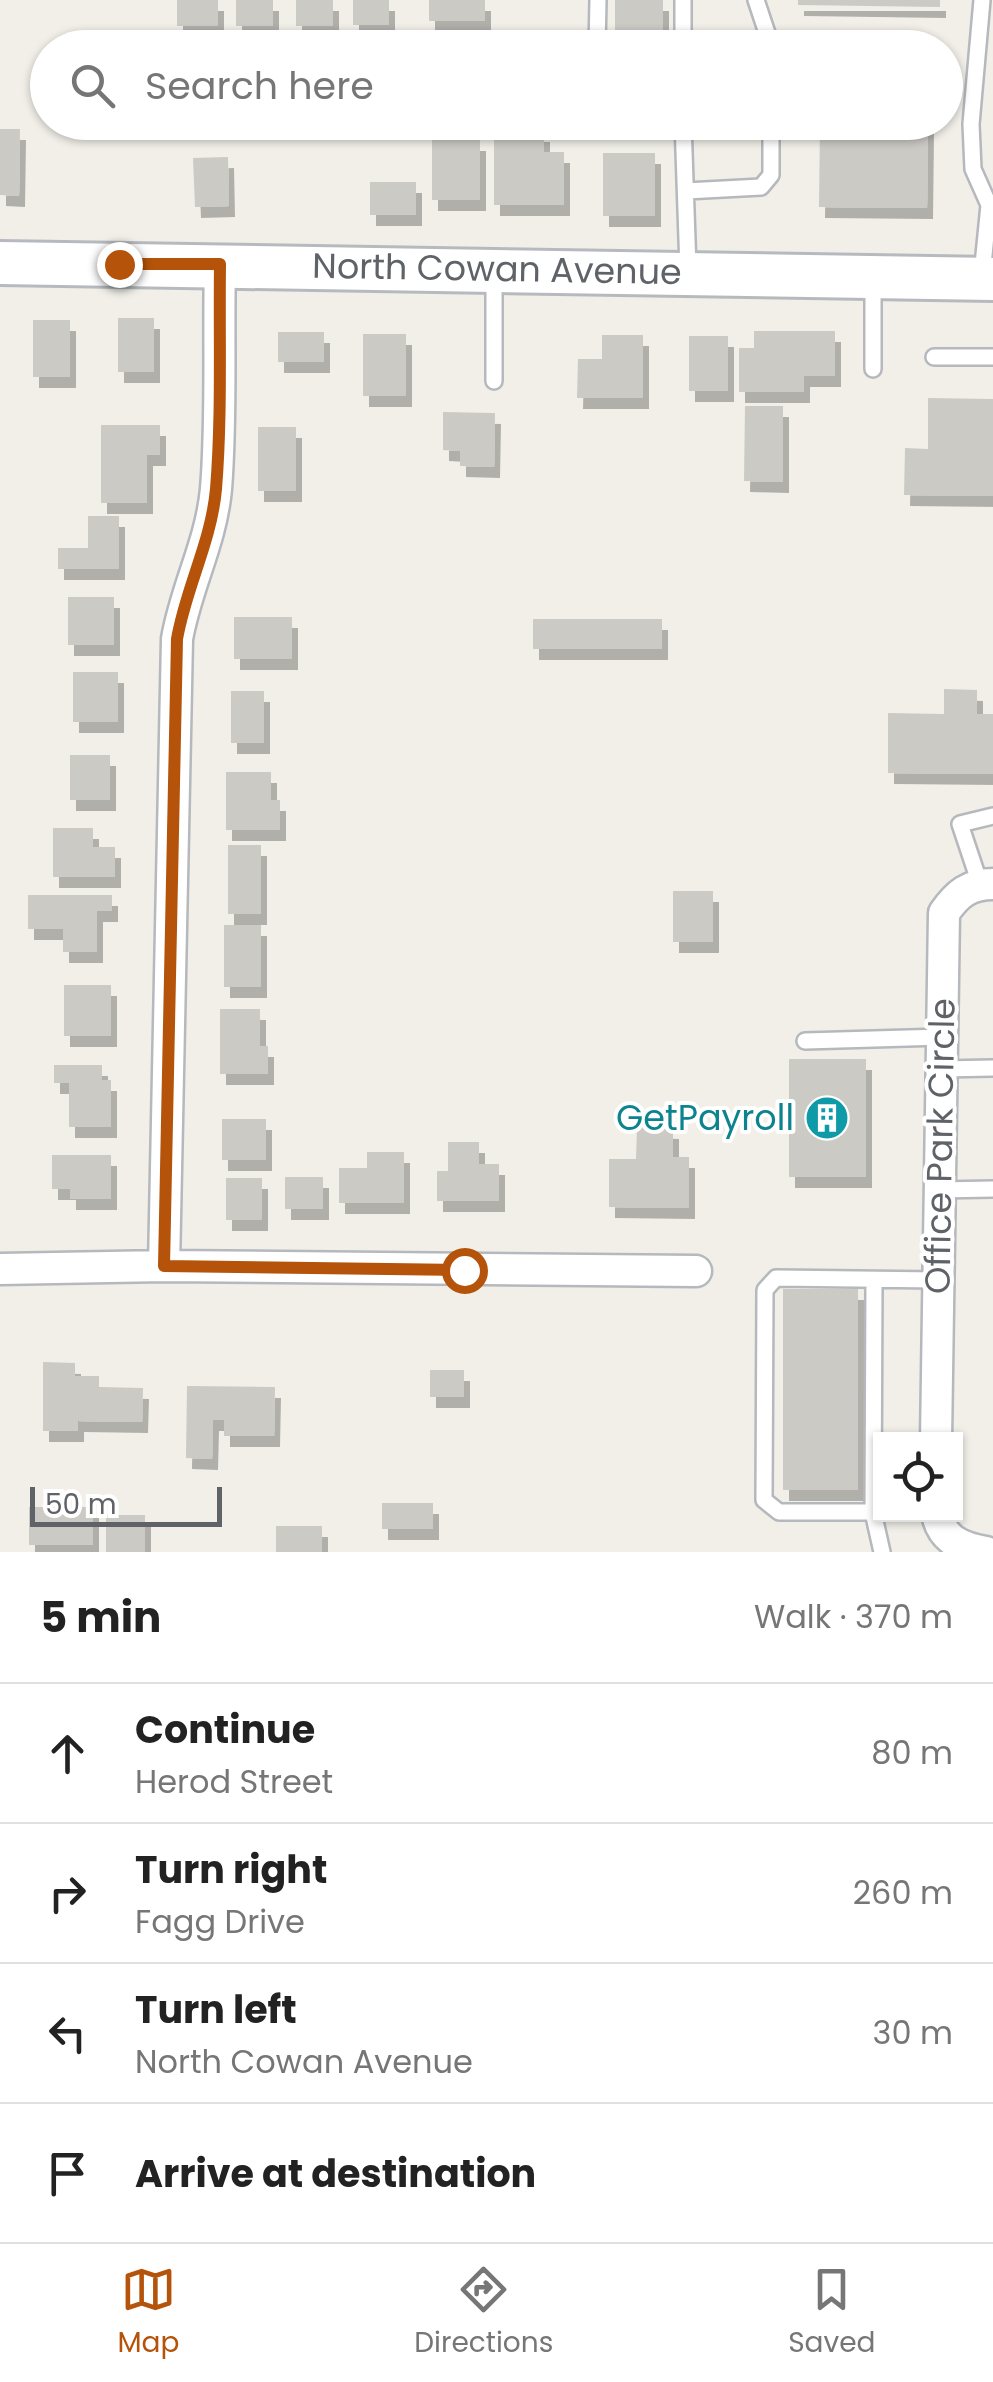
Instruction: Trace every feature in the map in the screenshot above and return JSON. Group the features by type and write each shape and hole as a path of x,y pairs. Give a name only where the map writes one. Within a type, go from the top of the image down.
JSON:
{"street":[{"name":"North Cowan Avenue","path":"0,263 987,279"},
{"path":"164,1266 177,639 181,614 202,563 216,491 220,264"},
{"name":"Office Park Circle","path":"936,1432 944,913 956,895 987,884"},
{"path":"0,1269 164,1266 696,1271"},
{"path":"938,1522 960,1548 986,1552"}],"lane":[{"path":"597,30 598,0"},
{"path":"683,0 683,30"},
{"path":"756,0 766,30"},
{"path":"982,0 971,124 973,169 991,205 987,279"},
{"path":"684,140 688,273"},
{"path":"686,191 761,186 770,176 771,140"},
{"path":"494,270 494,381"},
{"path":"872,370 873,277"},
{"path":"934,357 993,357"},
{"path":"987,884 960,824 993,816"},
{"path":"805,1042 942,1038"},
{"path":"942,1069 993,1068"},
{"path":"938,1190 993,1189"},
{"path":"873,1512 779,1512 764,1500 764,1290 776,1278 938,1280"},
{"path":"874,1280 876,1432"},
{"path":"878,1522 882,1552"}],"building":[{"path":"177,0 218,0 218,26 177,26"},
{"path":"236,0 273,0 273,26 236,26"},
{"path":"296,0 333,0 333,26 296,26"},
{"path":"353,0 389,0 389,25 353,25"},
{"path":"429,0 485,0 485,21 429,21"},
{"path":"615,0 663,0 663,30 615,30"},
{"path":"798,0 940,0 940,7 798,5"},
{"path":"0,129 20,129 19,196 0,195"},
{"path":"432,140 480,140 480,200 432,200"},
{"path":"494,140 544,140 544,152 564,152 564,205 494,205"},
{"path":"820,140 928,140 927,208 819,207"},
{"path":"603,153 655,153 655,216 603,216"},
{"path":"228,157 229,206 195,207 193,158"},
{"path":"370,182 416,182 416,215 370,215"},
{"path":"118,318 154,318 154,372 118,372"},
{"path":"33,320 70,320 70,377 33,377"},
{"path":"754,331 835,331 835,376 804,376 804,392 739,392 739,348 754,348"},
{"path":"278,332 324,332 324,362 278,362"},
{"path":"363,334 406,334 406,396 363,396"},
{"path":"602,335 643,335 643,398 577,398 578,359 602,359"},
{"path":"689,336 728,336 728,391 689,391"},
{"path":"928,398 993,399 993,496 904,495 905,448 928,449"},
{"path":"745,406 783,406 783,482 744,481"},
{"path":"443,412 495,413 494,467 460,466 460,451 443,450"},
{"path":"101,425 160,425 160,455 147,455 147,503 101,503"},
{"path":"258,427 296,427 296,491 258,491"},
{"path":"88,516 119,516 119,569 58,569 58,548 88,548"},
{"path":"68,597 114,597 114,645 68,645"},
{"path":"234,617 292,617 292,659 234,659"},
{"path":"533,619 662,619 662,649 533,649"},
{"path":"73,672 118,672 118,722 73,722"},
{"path":"944,689 977,690 977,714 993,714 993,774 888,773 888,713 944,714"},
{"path":"231,691 264,691 264,743 231,743"},
{"path":"70,755 110,755 110,800 70,800"},
{"path":"226,772 271,772 271,800 280,800 280,830 226,830"},
{"path":"53,828 93,828 93,847 115,847 115,877 53,877"},
{"path":"228,845 261,845 261,914 228,914"},
{"path":"673,891 713,891 713,942 673,942"},
{"path":"28,895 112,895 112,911 97,911 97,952 63,952 63,929 28,929"},
{"path":"224,925 261,925 261,987 224,987"},
{"path":"64,985 111,985 111,1036 64,1036"},
{"path":"220,1009 260,1009 260,1046 268,1046 268,1074 220,1074"},
{"name":"GetPayroll","path":"789,1059 866,1059 866,1177 789,1177"},
{"path":"54,1065 102,1065 102,1080 111,1080 111,1127 69,1127 69,1083 54,1083"},
{"path":"222,1119 266,1119 266,1160 222,1160"},
{"path":"637,1127 673,1128 673,1157 689,1157 689,1208 609,1207 609,1159 636,1159"},
{"path":"448,1142 479,1142 479,1164 499,1164 499,1201 437,1201 437,1171 448,1171"},
{"path":"367,1152 404,1152 404,1203 339,1203 339,1168 367,1168"},
{"path":"52,1155 111,1155 111,1199 70,1199 70,1189 52,1189"},
{"path":"285,1177 323,1177 323,1209 285,1209"},
{"path":"226,1178 262,1178 262,1220 226,1220"},
{"path":"783,1289 858,1289 858,1490 783,1490"},
{"path":"43,1362 75,1363 75,1376 99,1376 99,1387 143,1388 142,1422 78,1421 78,1431 43,1431"},
{"path":"430,1370 464,1370 464,1397 430,1397"},
{"path":"187,1386 275,1387 274,1436 224,1436 224,1420 213,1420 212,1459 186,1458"},
{"path":"382,1503 433,1503 433,1529 382,1529"},
{"path":"29,1507 93,1507 93,1545 29,1545"},
{"path":"106,1515 145,1515 145,1552 106,1552"},
{"path":"276,1526 322,1526 322,1552 276,1552"}],"place":[{"name":"GetPayroll","path":"827,1118"}],"route":[{"path":"119,264 220,264 216,491 202,563 181,614 177,639 164,1266 464,1270"}]}
